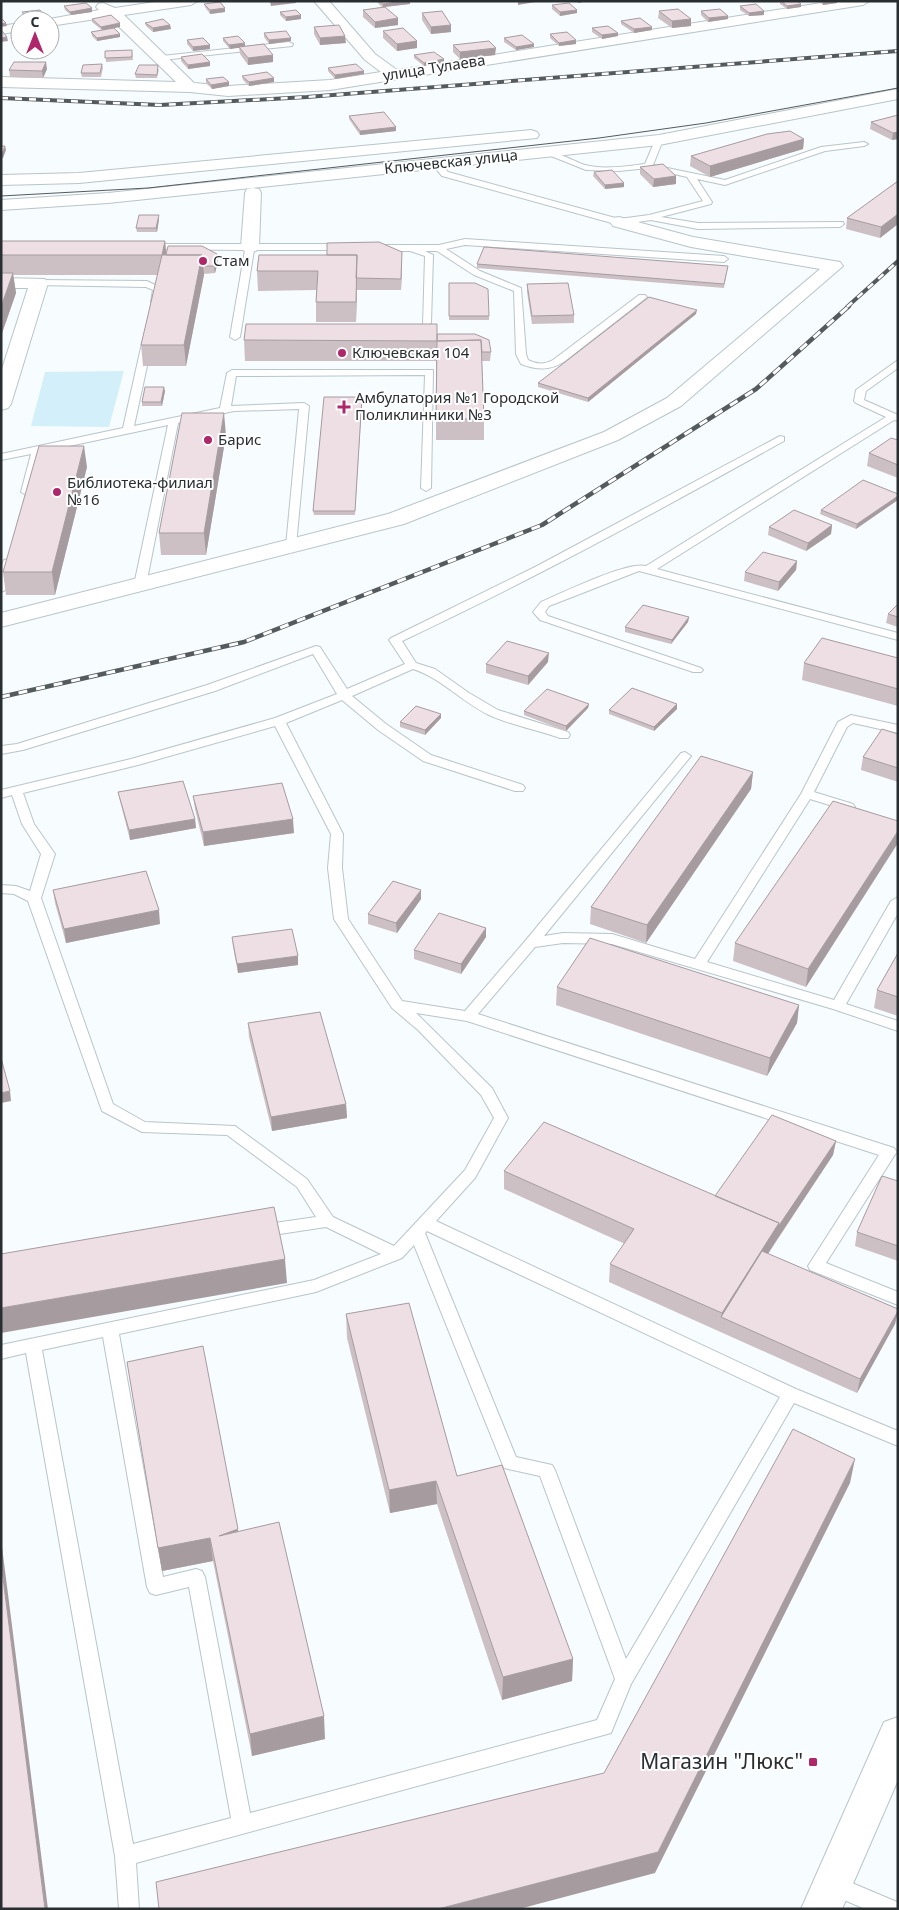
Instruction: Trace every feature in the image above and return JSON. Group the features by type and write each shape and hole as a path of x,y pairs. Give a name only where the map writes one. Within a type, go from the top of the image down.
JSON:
{"street":[{"path":"93,1 113,13 162,58 190,87"},
{"path":"60,21 113,13 156,3 191,1"},
{"path":"321,1 370,57 393,74"},
{"name":"улица Тулаева","path":"1,82 190,87 228,91 330,84 863,1"},
{"path":"878,82 898,78"},
{"name":"Ключевская улица","path":"1,205 252,188 436,164 659,140 898,94"},
{"name":"Ключевская улица","path":"1,180 79,178 543,134"},
{"path":"250,247 252,188"},
{"path":"1,620 396,520 611,436 674,402 834,266 691,242 619,222"},
{"path":"1,283 39,283 1,404"},
{"path":"827,1897 898,1735"}],"lane":[{"path":"162,58 289,44"},
{"path":"648,166 659,140"},
{"path":"545,152 586,168 619,169 648,166 725,183 824,149 864,144"},
{"path":"436,164 445,174 619,222 649,218 708,202 690,175"},
{"path":"649,218 698,226 840,224"},
{"path":"140,247 439,248 465,242 724,259"},
{"path":"234,338 250,247"},
{"path":"408,248 429,255 426,323"},
{"path":"439,248 477,273 518,290 521,354 524,362 536,366 550,367 642,297"},
{"path":"39,283 147,284 158,289 154,308"},
{"path":"128,430 148,336"},
{"path":"895,418 859,401 861,390 898,363"},
{"path":"225,410 232,373 430,372 426,488"},
{"path":"1,457 234,408 304,406 291,546"},
{"path":"648,570 895,418"},
{"path":"140,584 174,420"},
{"path":"564,735 494,713 465,696 431,671 412,665 395,640 461,610 637,519 780,439"},
{"path":"23,506 37,450"},
{"path":"1,589 11,552"},
{"path":"697,670 544,618 539,612 546,604 627,571 639,568 898,636"},
{"path":"1,750 19,747 211,688 316,648 344,695 382,727 427,758 519,788"},
{"path":"1,794 134,762 279,721 412,665"},
{"path":"698,966 807,794 842,725 851,719 867,720 898,728"},
{"path":"1,1352 316,1286 396,1254 470,1174 501,1118 487,1092 423,1027 397,1004 341,919 335,868 337,834 279,721"},
{"path":"468,1016 531,943 685,756"},
{"path":"16,790 28,824 48,854 34,898 107,1107 142,1127 230,1130 302,1182 327,1221 396,1254"},
{"path":"807,794 861,811"},
{"path":"1,889 16,890 34,898"},
{"path":"838,1006 898,900"},
{"path":"531,943 563,938 612,939 838,1006 898,1026"},
{"path":"397,1004 468,1016 889,1152 816,1266 898,1299"},
{"path":"248,1233 327,1221"},
{"path":"421,1228 790,1394 898,1439"},
{"path":"421,1228 510,1463 546,1470 624,1679"},
{"path":"110,1328 156,1587 196,1577 242,1825"},
{"path":"33,1344 125,1856 129,1909"},
{"path":"125,1856 604,1727 624,1679 790,1394"},
{"path":"827,1897 890,1909"}],"shaded area":[{"path":"124,371 109,427 31,426 45,372"}],"building":[{"path":"380,1 403,1 383,4"},
{"path":"781,1 797,1 801,4 787,6"},
{"path":"220,2 225,8 210,10 204,4"},
{"path":"86,3 92,8 70,12 64,6"},
{"path":"569,3 577,10 560,12 552,5"},
{"path":"756,4 764,11 749,13 740,6"},
{"path":"385,7 398,18 375,22 363,10"},
{"path":"678,9 691,19 672,21 659,11"},
{"path":"720,9 728,16 709,18 701,11"},
{"path":"296,10 301,15 286,17 280,12"},
{"path":"442,11 451,25 431,27 422,13"},
{"path":"111,15 120,23 101,27 92,19"},
{"path":"640,18 652,27 634,29 621,21"},
{"path":"163,19 170,25 153,28 145,23"},
{"path":"339,25 345,36 320,38 314,27"},
{"path":"608,26 618,33 602,35 592,28"},
{"path":"114,28 120,34 97,38 91,32"},
{"path":"403,28 417,41 397,44 383,31"},
{"path":"2,31 7,37 1,38"},
{"path":"286,31 291,38 269,40 264,33"},
{"path":"567,32 576,40 559,43 550,34"},
{"path":"522,35 534,44 516,47 504,38"},
{"path":"238,36 245,43 229,45 223,38"},
{"path":"203,38 210,45 193,47 187,40"},
{"path":"489,41 496,48 460,52 453,45"},
{"path":"264,44 273,55 248,58 239,47"},
{"path":"132,50 132,57 105,58 105,51"},
{"path":"434,52 444,59 424,63 414,55"},
{"path":"202,54 210,62 188,65 181,57"},
{"path":"14,62 46,62 42,71 9,70"},
{"path":"102,64 100,73 81,73 83,65"},
{"path":"356,64 364,71 335,75 328,68"},
{"path":"139,65 158,65 157,75 135,74"},
{"path":"267,72 274,78 249,82 242,76"},
{"path":"223,77 229,82 211,85 206,79"},
{"path":"384,112 396,127 360,131 349,116"},
{"path":"898,115 898,132 893,133 871,122"},
{"path":"790,131 804,139 710,166 691,156 767,134"},
{"path":"1,146 5,146 2,154 1,154"},
{"path":"663,164 676,176 654,179 640,167"},
{"path":"612,170 624,183 605,185 594,172"},
{"path":"898,181 898,214 881,227 847,218"},
{"path":"139,215 159,215 156,228 136,228"},
{"path":"1,241 165,241 162,255 1,255"},
{"path":"379,242 402,252 401,279 356,278 357,255 327,255 327,243"},
{"path":"168,246 202,246 217,254 214,266 203,266 202,255 166,255"},
{"path":"484,247 728,266 724,284 477,264"},
{"path":"162,255 202,255 184,345 141,345"},
{"path":"259,255 357,255 356,302 316,302 318,271 257,271"},
{"path":"1,273 13,273 1,307"},
{"path":"449,283 475,283 488,289 489,316 449,316"},
{"path":"568,283 574,315 532,316 527,284"},
{"path":"649,297 697,310 588,398 538,383"},
{"path":"246,324 437,324 437,341 244,340"},
{"path":"437,334 475,334 489,340 491,352 482,352 481,340 437,341"},
{"path":"481,340 484,419 436,419 437,341"},
{"path":"145,387 164,387 161,402 142,402"},
{"path":"324,397 362,397 355,511 313,511"},
{"path":"182,413 224,413 204,533 159,533"},
{"path":"891,438 898,440 898,465 869,453"},
{"path":"39,446 84,446 52,572 3,572"},
{"path":"863,480 898,494 898,496 857,524 821,510"},
{"path":"794,510 832,525 808,543 769,527"},
{"path":"763,552 797,561 779,582 745,572"},
{"path":"898,604 898,617 888,614"},
{"path":"643,605 689,617 672,640 625,627"},
{"path":"822,638 898,658 898,689 804,663"},
{"path":"507,641 549,653 528,676 486,664"},
{"path":"632,688 677,704 654,727 609,710"},
{"path":"547,689 589,704 566,726 524,711"},
{"path":"416,706 441,714 425,730 400,722"},
{"path":"882,729 898,734 898,768 863,757"},
{"path":"701,756 753,772 647,925 591,907"},
{"path":"183,781 195,819 129,830 118,792"},
{"path":"282,783 293,819 203,832 193,796"},
{"path":"833,801 898,821 898,831 808,969 735,943"},
{"path":"146,871 159,910 64,929 53,890"},
{"path":"393,881 421,890 396,923 368,914"},
{"path":"439,913 486,928 461,964 414,950"},
{"path":"292,929 298,956 237,964 232,937"},
{"path":"590,938 799,1005 770,1058 557,987"},
{"path":"898,953 898,997 877,990"},
{"path":"320,1012 346,1104 271,1117 248,1023"},
{"path":"1,1058 10,1091 1,1093"},
{"path":"772,1115 836,1141 778,1227 779,1223 715,1196"},
{"path":"544,1122 779,1223 722,1313 610,1264 634,1229 504,1171"},
{"path":"882,1176 898,1181 898,1246 857,1232"},
{"path":"274,1207 285,1259 1,1308 1,1254"},
{"path":"762,1251 898,1309 860,1379 721,1317"},
{"path":"409,1303 457,1476 502,1465 573,1659 503,1677 436,1481 389,1490 346,1314"},
{"path":"203,1346 238,1529 219,1536 279,1522 324,1716 250,1734 210,1538 158,1548 127,1362"},
{"path":"793,1429 855,1459 658,1852 438,1909 159,1909 156,1882 604,1773"},
{"path":"1,1562 45,1909 1,1909"}],"tram line":[{"path":"1,196 148,188 599,138 706,123 898,88"}],"railway":[{"path":"1,98 160,105 307,97 898,51"},
{"path":"847,307 898,261"},
{"path":"1,697 244,642 542,525 756,389 849,306"}],"place":[{"name":"Стам","path":"203,261"},
{"name":"Ключевская 104","path":"342,353"},
{"name":"Амбулатория №1 Городской Поликлинники №3","path":"344,407"},
{"name":"Барис","path":"208,440"},
{"name":"Библиотека-филиал №16","path":"57,492"},
{"name":"Магазин \"Люкс\"","path":"813,1762"}]}
